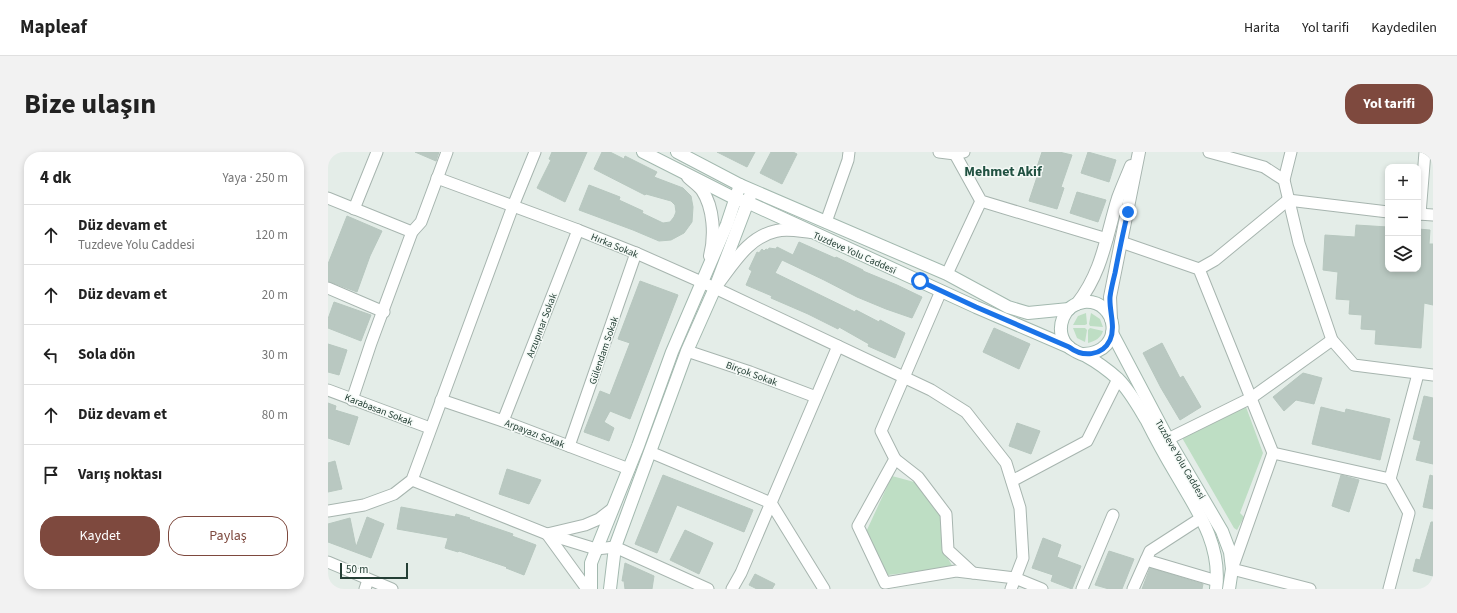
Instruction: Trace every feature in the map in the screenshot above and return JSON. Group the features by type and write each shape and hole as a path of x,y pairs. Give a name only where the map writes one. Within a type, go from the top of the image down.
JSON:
{"main road":[{"name":"Tuzdeve Yolu Caddesi","path":"643,152 741,200 976,307 1069,347"},
{"name":"Tuzdeve Yolu Caddesi","path":"677,152 740,185 947,274 1008,307 1028,313 1073,306"},
{"path":"1073,306 1084,302 1097,304 1108,313 1113,326 1112,333 1110,341 1099,352 1084,354 1076,352 1063,340 1061,328 1064,315 1073,306 1086,293 1101,263 1119,197 1138,152"},
{"path":"1111,319 1110,297 1128,212 1138,152"},
{"path":"680,170 701,189 709,204 713,243 703,282"},
{"path":"610,589 615,547 687,351 715,288 741,200 740,185"},
{"path":"591,589 591,563 629,469 672,352 727,224 741,200 753,190"},
{"path":"715,288 742,252 759,236 777,230 811,232"},
{"name":"Tuzdeve Yolu Caddesi","path":"1112,333 1168,439 1222,531 1230,552 1232,569 1230,589"},
{"name":"Tuzdeve Yolu Caddesi","path":"1084,354 1101,365 1118,379 1135,400 1209,535 1215,553 1217,585"}],"street":[{"path":"354,209 376,152"},
{"path":"352,400 371,343 384,312 412,232 421,222 447,152"},
{"path":"328,511 364,505 394,494 412,480 513,206 535,152"},
{"path":"826,222 848,160 849,152"},
{"path":"939,152 960,153 981,200 1107,239"},
{"path":"1209,152 1264,167 1284,180"},
{"path":"1291,152 1284,180 1288,200 1299,242 1332,340 1354,365 1433,375"},
{"path":"1420,200 1425,152"},
{"name":"Hırka Sokak","path":"437,178 578,230 703,282 931,390 966,412 1006,463 1020,508 1023,558 1011,589"},
{"path":"328,198 412,232"},
{"path":"947,274 981,200"},
{"path":"1121,242 1199,269 1215,260 1288,200 1385,212"},
{"path":"1421,214 1433,215"},
{"name":"Arzupınar Sokak","path":"503,421 578,230"},
{"name":"Gülendam Sokak","path":"569,446 636,254"},
{"path":"1199,269 1273,453 1232,569 1310,589"},
{"path":"328,288 384,312"},
{"path":"941,291 881,431 895,459 918,477 946,514 948,550 973,573"},
{"path":"1168,439 1251,398 1332,340"},
{"path":"732,589 741,573 838,346"},
{"name":"Birçok Sokak","path":"687,351 750,372 816,397"},
{"path":"1389,589 1409,513 1390,479 1418,374"},
{"path":"1012,481 1087,441 1118,379"},
{"name":"Karabasan Sokak","path":"328,390 430,428"},
{"name":"Arpayazı Sokak","path":"441,400 503,421 629,469"},
{"path":"650,452 771,503 824,589"},
{"path":"1273,453 1390,479"},
{"path":"895,459 858,526 885,583 956,571 1015,578 1042,589"},
{"path":"412,480 547,534 596,549 615,547 708,589"},
{"path":"547,534 585,525 599,519 612,508"},
{"path":"1082,589 1113,516"},
{"path":"1133,589 1150,551 1201,518"},
{"path":"547,534 587,589"},
{"path":"1146,560 1217,585"},
{"path":"328,562 366,584 392,589"}],"green space":[{"path":"1086,313 1087,324 1073,325 1078,316"},
{"path":"1091,313 1100,319 1103,327 1090,326"},
{"path":"1073,328 1085,328 1087,330 1085,342 1077,338"},
{"path":"1090,328 1103,331 1101,336 1088,343 1088,330"},
{"path":"1246,407 1263,453 1240,513 1244,517 1237,530 1234,528 1181,436"},
{"path":"892,476 918,483 943,517 944,552 953,567 888,575 866,532"}],"building":[{"path":"415,152 439,152 436,161"},
{"path":"552,152 587,152 565,202 537,188 551,160 549,159"},
{"path":"602,152 610,152 624,159 625,156 657,172 654,177 683,188 691,196 693,207 692,222 684,233 671,240 659,241 579,210 589,185 620,197 619,200 643,211 642,213 663,223 670,222 676,212 675,205 671,201 645,195 594,169"},
{"path":"717,152 755,152 747,167"},
{"path":"771,152 793,152 797,154 782,184 760,173"},
{"path":"1042,152 1059,152 1072,155 1061,187 1064,188 1057,209 1029,201 1040,168 1037,167"},
{"path":"1088,152 1116,160 1109,182 1081,173"},
{"path":"1077,192 1106,200 1098,222 1070,213"},
{"path":"347,216 382,231 370,256 357,292 328,281 328,264"},
{"path":"1356,225 1385,227 1385,272 1421,272 1421,229 1430,230 1429,244 1433,244 1433,305 1424,303 1421,348 1375,344 1376,330 1361,329 1362,315 1349,314 1350,300 1336,299 1338,272 1323,270 1325,235 1355,237"},
{"path":"799,242 835,258 836,257 863,271 922,297 912,318 857,297 782,260 775,273 855,312 856,310 879,322 880,320 905,333 895,358 868,346 869,344 839,327 838,329 771,298 772,296 746,285 752,271 749,269 757,252 759,253 762,249 764,251 766,249 768,250 769,248 776,249 777,247 793,255"},
{"path":"640,281 678,295 630,419 610,411 604,422 614,428 609,441 584,432 600,391 610,395 630,343 618,339"},
{"path":"334,302 371,315 361,341 328,328 328,319"},
{"path":"994,328 1030,344 1019,369 983,352"},
{"path":"1162,343 1180,378 1183,376 1201,407 1180,420 1143,353"},
{"path":"328,344 347,350 339,375 328,372"},
{"path":"1303,373 1322,378 1314,404 1296,400 1284,411 1273,397"},
{"path":"1424,396 1433,398 1433,464 1416,460 1421,441 1413,439"},
{"path":"328,403 336,406 335,410 358,417 349,445 328,438"},
{"path":"1321,407 1345,413 1346,409 1390,419 1380,460 1312,444"},
{"path":"1017,423 1040,431 1031,454 1009,446"},
{"path":"335,461 342,489 328,492 328,463"},
{"path":"507,469 541,480 529,504 499,494"},
{"path":"663,475 753,510 744,532 677,505 657,553 635,544"},
{"path":"1341,475 1359,480 1349,512 1332,506"},
{"path":"1430,475 1433,476 1433,509 1423,507"},
{"path":"401,507 455,517 456,514 513,534 512,536 536,545 524,575 506,568 507,567 459,551 445,548 448,538 397,529"},
{"path":"367,517 384,524 371,558 328,542 328,524 350,518 356,547"},
{"path":"1431,522 1433,522 1433,576 1413,571 1416,559 1420,560"},
{"path":"685,530 713,543 699,574 670,560"},
{"path":"1043,538 1061,545 1057,557 1081,566 1072,589 1051,581 1053,575 1032,568"},
{"path":"1109,551 1134,559 1122,589 1109,589 1095,585"},
{"path":"625,563 654,576 652,589 625,589 624,581 622,581"},
{"path":"1150,568 1203,584 1202,589 1142,589"},
{"path":"755,574 775,584 772,589 757,589 749,585"}],"district":[{"name":"Mehmet Akif","path":"1003,171"}],"route":[{"path":"920,281 1069,347 1076,352 1084,354 1099,352 1110,341 1112,333 1113,326 1111,319 1110,297 1128,212"}]}
